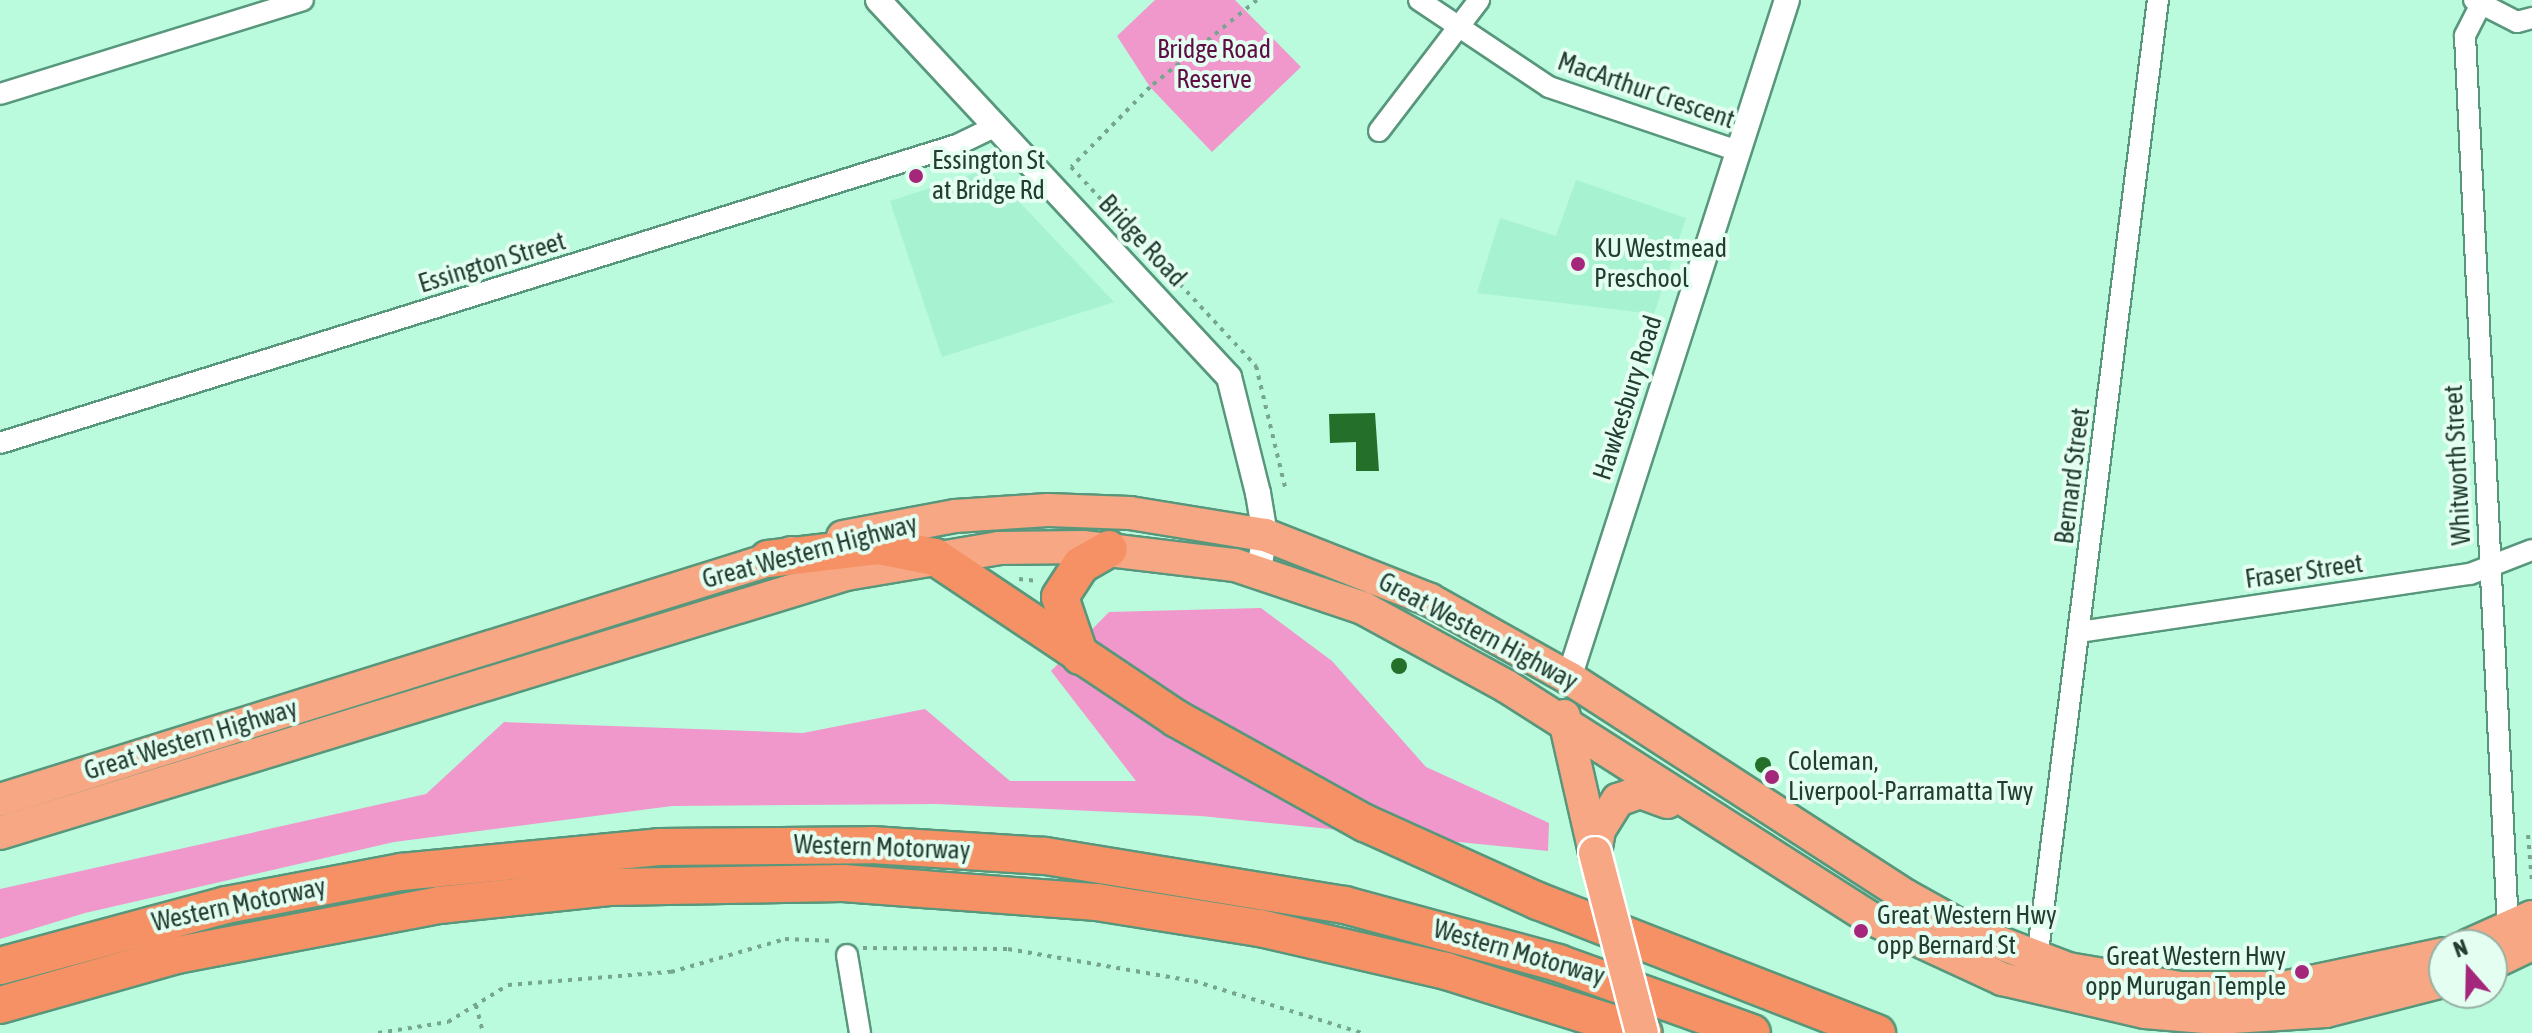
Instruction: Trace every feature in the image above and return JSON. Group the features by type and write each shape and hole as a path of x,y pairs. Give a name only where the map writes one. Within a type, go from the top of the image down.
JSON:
{"highway":[{"name":"Great Western Highway","path":"0,800 768,559 990,511 1130,513 1265,535 1430,600 1569,678 1906,896 2037,959 2166,986 2244,989 2325,983 2428,958"},
{"path":"768,559 879,546 935,557 1080,656 1365,823 1538,901 1877,1033"},
{"name":"Great Western Highway","path":"0,833 819,581 935,557 1003,548 1109,549 1259,570 1403,627 1728,830 1931,951 2002,979 2145,1012 2290,1015 2428,985"},
{"path":"1080,656 1060,597 1081,565 1109,549"},
{"path":"1569,678 1562,728 1643,1033"},
{"path":"1595,853 1606,814 1631,794 1649,793 1696,821 1728,830"},
{"name":"Western Motorway","path":"0,966 226,905 401,872 644,848 871,845 1045,856 1345,905 1558,963 1752,1033"},
{"name":"Western Motorway","path":"0,1005 205,949 439,905 609,887 843,883 1069,899 1260,928 1446,971 1643,1033"},
{"path":"2508,946 2524,929"}],"street":[{"path":"0,94 303,0"},
{"name":"Bridge Road","path":"878,0 1229,377 1265,535 1259,570"},
{"name":"MacArthur Crescent","path":"1419,0 1456,30 1549,87 1738,151"},
{"path":"1379,131 1479,0"},
{"name":"Hawkesbury Road","path":"1569,678 1787,0"},
{"name":"Bernard Street","path":"2037,959 2158,0"},
{"path":"2477,2 2517,22 2532,18"},
{"name":"Whitworth Street","path":"2477,2 2465,36 2490,569 2524,929"},
{"name":"Essington Street","path":"0,443 957,145 996,126"},
{"name":"Fraser Street","path":"2080,632 2490,569 2532,550"},
{"path":"847,955 860,1033"}],"path":[{"path":"1071,167 1150,87 1257,0"},
{"path":"2528,835 2532,882"},
{"path":"476,1005 483,1033"}],"shaded area":[{"path":"988,169 1114,302 942,357 890,201"},
{"name":"KU Westmead Preschool","path":"1576,180 1686,218 1654,314 1477,293 1500,218 1556,236"}],"green space":[{"name":"Bridge Road Reserve","path":"1155,0 1235,0 1301,67 1212,152 1150,87 1117,36"},
{"path":"1261,608 1332,661 1426,767 1549,823 1548,851 1201,816 937,804 672,806 394,842 85,913 0,939 0,889 426,794 504,722 803,733 925,709 1010,781 1136,781 1051,671 1109,612"}],"building":[{"path":"1375,413 1379,471 1356,471 1356,442 1330,443 1329,414"},
{"path":"1399,658 1407,666 1399,674 1391,666"},
{"path":"1763,757 1771,765 1763,773 1755,765"}],"place":[{"name":"Essington St at Bridge Rd","path":"916,176"},
{"name":"KU Westmead Preschool","path":"1578,264"},
{"name":"Coleman, Liverpool-Parramatta Twy","path":"1772,777"},
{"name":"Great Western Hwy opp Bernard St","path":"1861,931"},
{"name":"Great Western Hwy opp Murugan Temple","path":"2302,972"}]}
